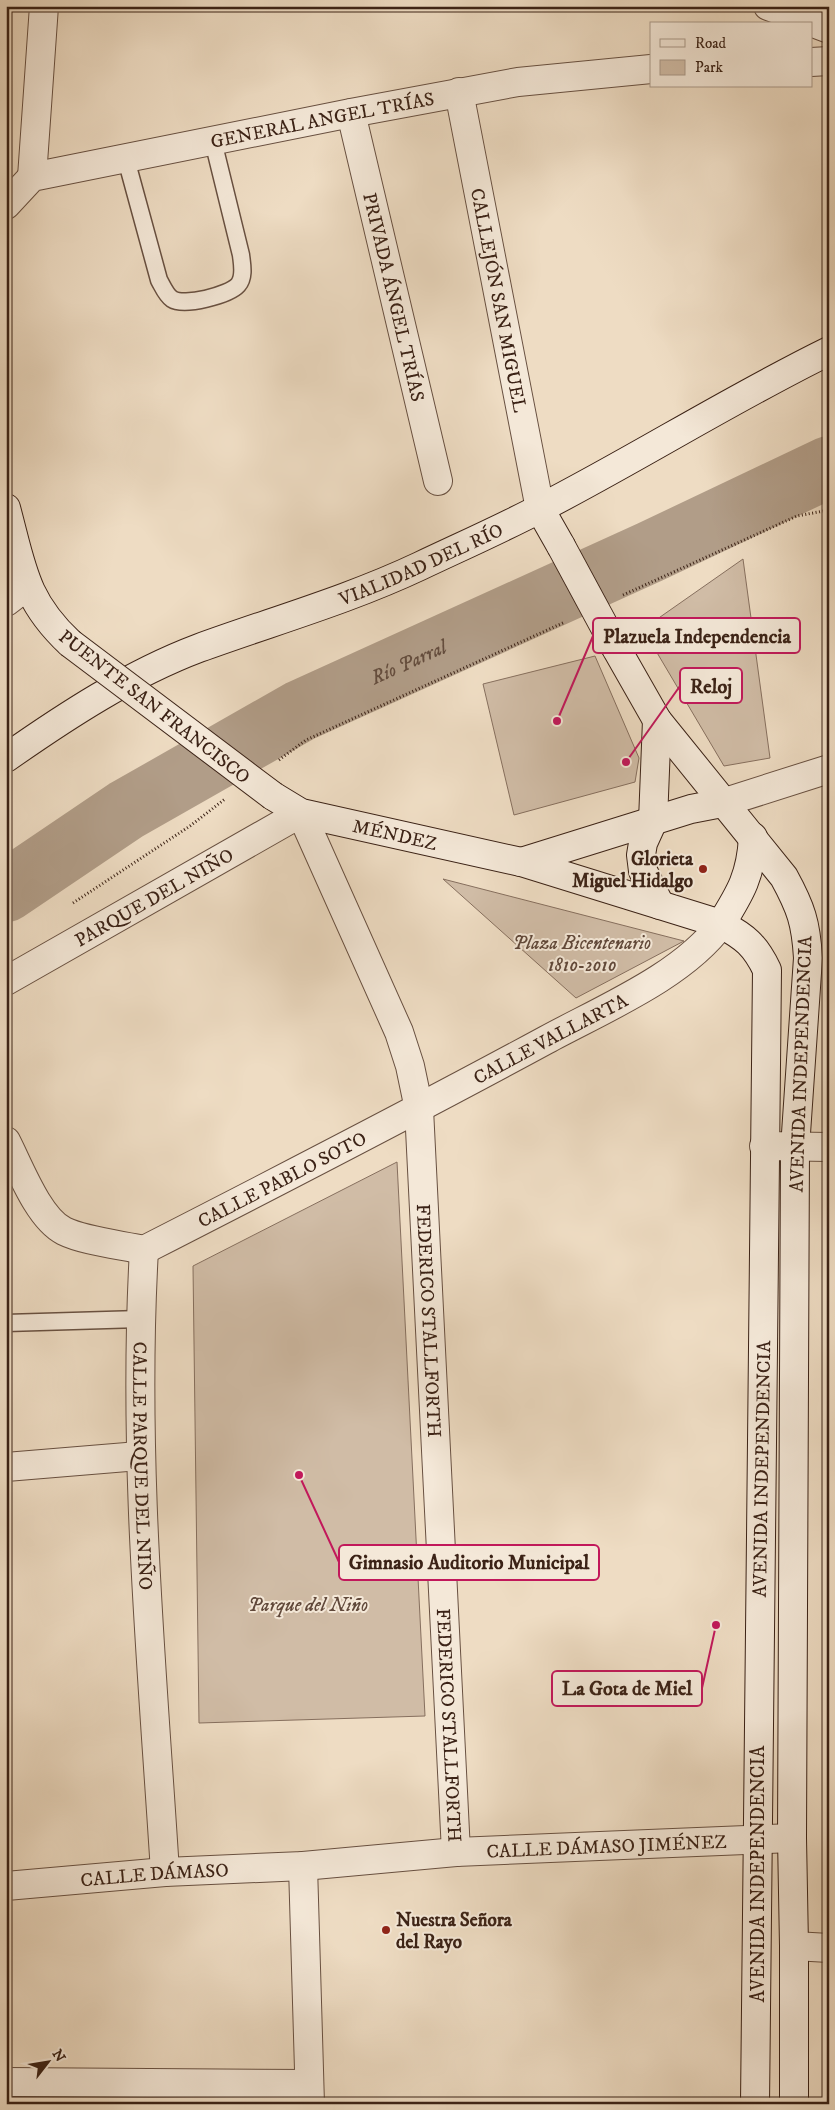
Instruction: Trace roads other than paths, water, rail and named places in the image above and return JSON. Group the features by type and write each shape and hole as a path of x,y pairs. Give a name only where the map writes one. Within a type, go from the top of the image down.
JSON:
{"street":[{"path":"6,205 32,177 44,6"},
{"path":"768,6 810,22"},
{"path":"812,23 829,29"},
{"path":"812,62 829,62"},
{"name":"GENERAL ANGEL TRÍAS","path":"32,177 460,92 518,82 650,69"},
{"name":"CALLEJÓN SAN MIGUEL","path":"460,92 540,508 616,648"},
{"name":"PRIVADA ÁNGEL TRÍAS","path":"351,113 438,481"},
{"name":"VIALIDAD DEL RÍO","path":"6,758 95,700 150,670 198,649 367,590 540,508 829,351"},
{"name":"PUENTE SAN FRANCISCO","path":"6,508 13,591 70,643 272,796"},
{"name":"AVENIDA INDEPENDENCIA","path":"616,648 656,720 784,877 796,898 807,931 808,958 795,1148 792,1838 794,2104"},
{"path":"656,720 654,821 643,842 641,855 643,870 660,905"},
{"path":"520,862 691,809 722,803 829,769"},
{"name":"MÉNDEZ","path":"272,796 301,813 520,862"},
{"name":"PARQUE DEL NIÑO","path":"6,982 301,813"},
{"name":"FEDERICO STALLFORTH","path":"301,813 399,1032 410,1066 419,1109 456,1852"},
{"path":"721,924 743,890 752,862 753,837"},
{"name":"AVENIDA INDEPENDENCIA","path":"520,862 721,924 748,941 758,952 767,970 756,1838 755,2104"},
{"name":"CALLE VALLARTA","path":"419,1109 654,981 697,952 721,924"},
{"name":"CALLE PABLO SOTO","path":"144,1250 419,1109"},
{"path":"6,1141 41,1208 53,1223 64,1232 144,1250"},
{"path":"764,1146 829,1148"},
{"name":"CALLE PARQUE DEL NIÑO","path":"144,1250 140,1319 139,1456 165,1872"},
{"path":"6,1467 139,1456"},
{"name":"CALLE DÁMASO JIMÉNEZ","path":"303,1866 456,1852 792,1838"},
{"path":"6,2082 121,2082 231,2094 310,2094 303,1866"},
{"name":"CALLE DÁMASO","path":"6,1886 165,1872 303,1866"},
{"path":"794,1946 829,1948"}],"lane":[{"path":"126,159 160,280 166,293 173,300 182,303 230,291 239,284 243,272 241,254 213,141"},
{"path":"6,1323 140,1319"}],"waterway":[{"name":"Río Parral","path":"6,891 126,810 300,711 650,552 829,467"}],"place":[{"name":"Plazuela Independencia","path":"557,721"},
{"name":"Reloj","path":"626,762"},
{"name":"Glorieta Miguel Hidalgo","path":"703,869"},
{"name":"Gimnasio Auditorio Municipal","path":"299,1475"},
{"name":"La Gota de Miel","path":"716,1625"},
{"name":"Nuestra Señora del Rayo","path":"386,1930"}],"park label":[{"name":"Plaza Bicentenario 1810-2010","path":"582,953"},
{"name":"Parque del Niño","path":"308,1604"}]}
